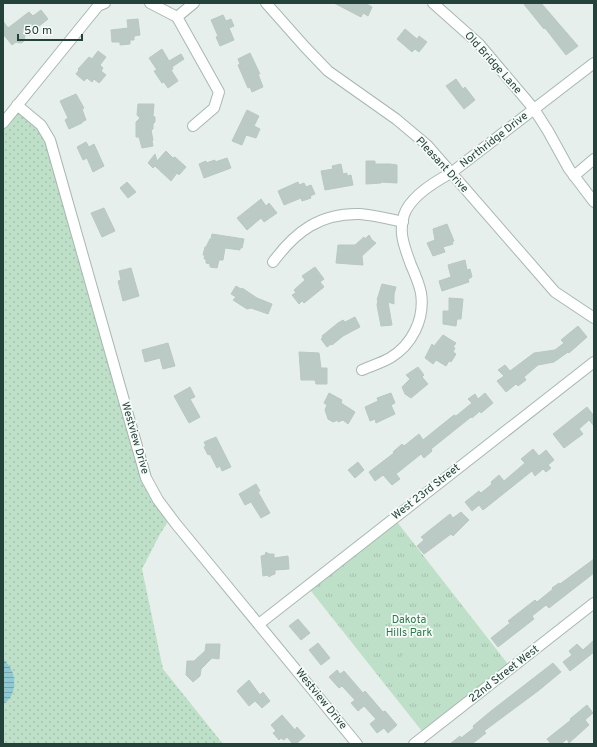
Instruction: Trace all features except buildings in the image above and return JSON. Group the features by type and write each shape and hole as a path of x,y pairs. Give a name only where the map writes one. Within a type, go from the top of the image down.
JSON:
{"street":[{"path":"3,123 98,6 105,3"},
{"path":"150,3 177,17 219,92 214,108 193,126"},
{"path":"177,17 194,3"},
{"name":"Pleasant Drive","path":"266,3 328,71 396,119 427,145 555,292 594,318"},
{"name":"Old Bridge Lane","path":"433,3 479,44 534,109 574,176 594,202"},
{"name":"Northridge Drive","path":"402,222 404,214 413,201 436,181 451,173 594,63"},
{"name":"Westview Drive","path":"17,105 41,125 50,140 146,478 158,500 176,524 357,744"},
{"path":"574,176 594,160"},
{"path":"273,262 294,237 310,226 328,218 360,214 402,222 402,240 421,292 422,304 419,322 411,338 399,352 389,359 362,370"},
{"name":"West 23rd Street","path":"259,624 594,362"},
{"name":"22nd Street West","path":"414,744 594,603"}],"green space":[{"path":"17,105 41,125 146,478 171,517 160,534 142,569 163,669 223,744 3,744 3,123"},
{"name":"Dakota Hills Park","path":"394,518 511,668 425,735 307,586"},
{"path":"411,649 418,659 402,671 395,661"}],"water":[{"path":"3,659 13,673 14,688 10,698 3,704"}]}
